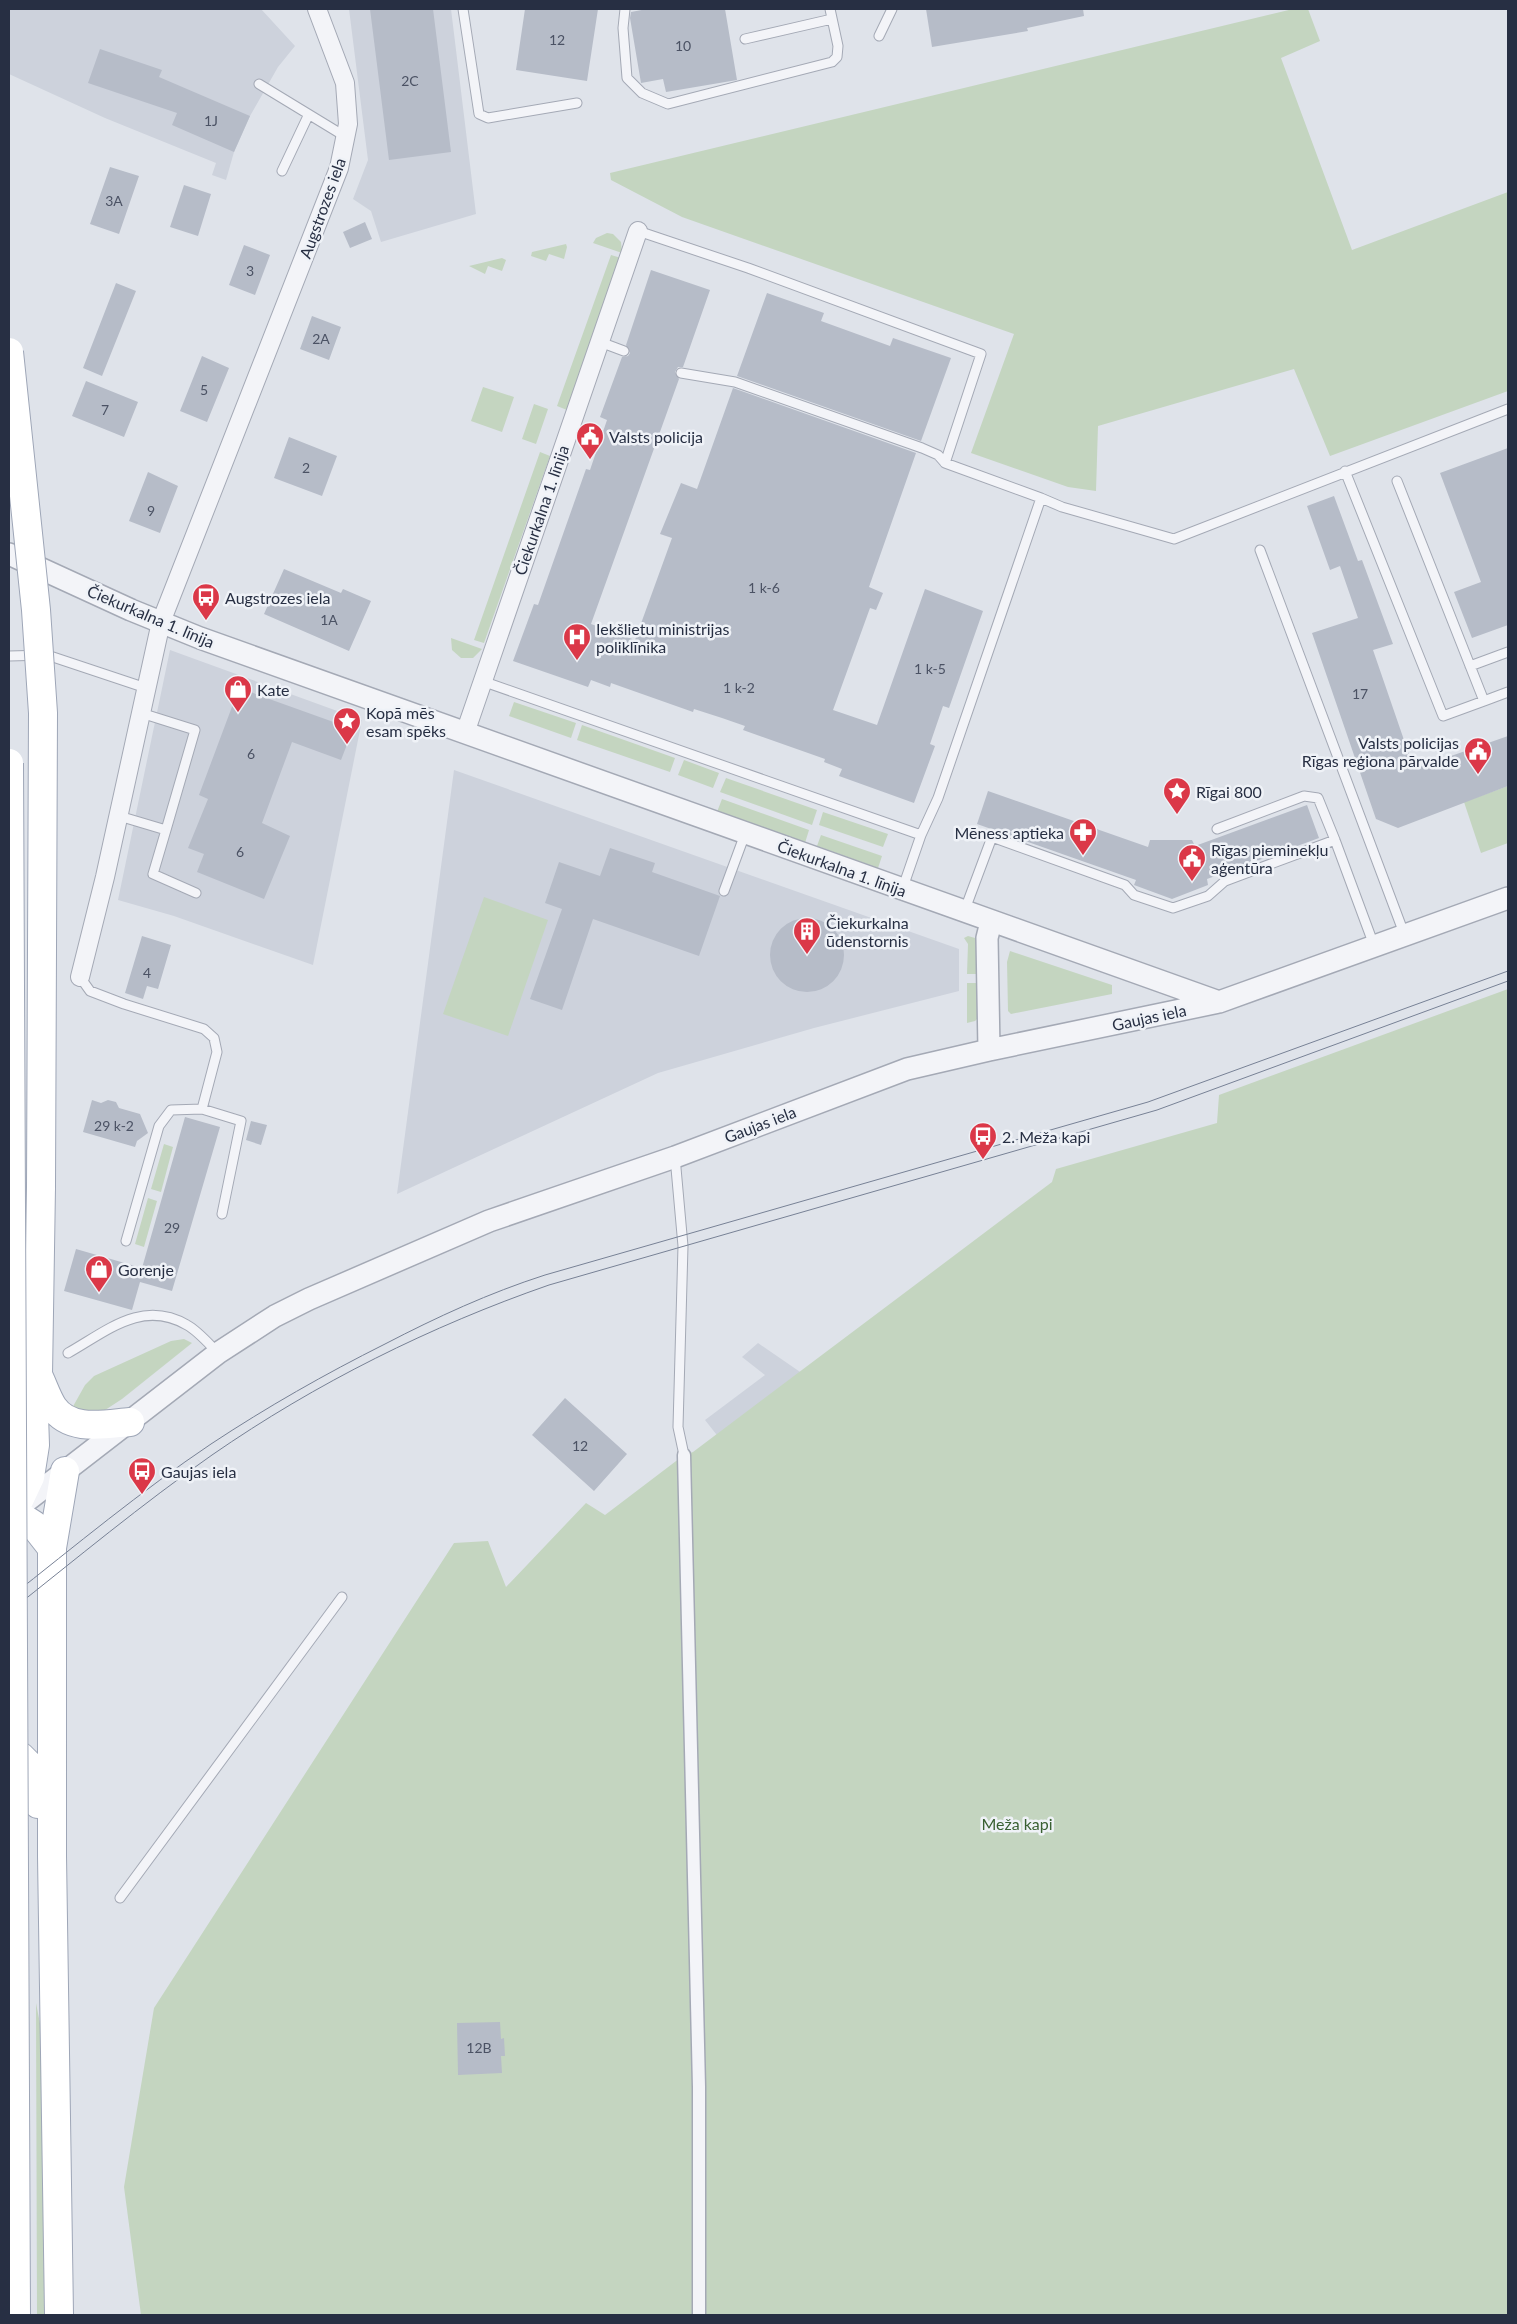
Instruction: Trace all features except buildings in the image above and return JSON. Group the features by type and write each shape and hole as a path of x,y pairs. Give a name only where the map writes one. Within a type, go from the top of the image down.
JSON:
{"main road":[{"path":"9,352 36,610 43,713 41,1187 38,1375 34,1415 35,1445 30,1477 10,1512 34,1525 52,1548"},
{"path":"9,763 16,2315"},
{"path":"38,1375 53,1407 62,1416 80,1425 130,1422"},
{"path":"59,2315 52,1856 52,1548 65,1471"},
{"path":"9,1754 20,1756 36,1772 39,1818 52,1856"}],"street":[{"name":"Augstrozes iela","path":"80,977 161,622 338,168 346,138 348,124 344,83 317,9"},
{"name":"Čiekurkalna 1. līnija","path":"465,733 638,230"},
{"name":"Čiekurkalna 1. līnija","path":"9,554 161,622 964,913 1219,1002"},
{"name":"Gaujas iela","path":"10,1512 218,1354 276,1316 309,1299 489,1221 675,1157 907,1069 1219,1002 1375,948 1508,898"},
{"path":"989,1050 987,938 991,922"},
{"path":"684,1455 698,2078 699,2315"}],"lane":[{"path":"463,9 479,114 488,118 577,103"},
{"path":"625,9 624,55 627,78 642,93 668,104 832,62 837,57 838,46 830,9"},
{"path":"879,36 892,9"},
{"path":"745,39 832,19"},
{"path":"258,84 346,138"},
{"path":"282,171 308,116"},
{"path":"638,230 748,268 981,354 944,463"},
{"path":"600,342 624,351"},
{"path":"681,372 744,386 922,448 938,455 944,463 1062,507 1174,539 1508,409"},
{"path":"1345,472 1443,716 1508,692"},
{"path":"1397,481 1484,701"},
{"path":"902,890 921,835 938,798 1041,498"},
{"path":"1260,550 1405,937"},
{"path":"1470,666 1508,652"},
{"path":"9,656 47,655 146,688"},
{"path":"482,681 921,835"},
{"path":"141,713 195,730 152,874 196,892"},
{"path":"1217,829 1304,796 1318,798 1375,948"},
{"path":"118,816 166,830"},
{"path":"724,891 745,834"},
{"path":"964,913 992,837 1125,885 1134,894 1173,908 1208,896 1224,881 1335,840"},
{"path":"80,977 90,991 124,1004 204,1029 214,1038 217,1052 202,1109"},
{"path":"126,1241 159,1126 171,1110 202,1109 241,1121 222,1214"},
{"path":"675,1157 683,1241 678,1427 684,1455"},
{"path":"68,1353 131,1317 162,1314 188,1325 218,1354"},
{"path":"120,1898 342,1597"}],"shaded area":[{"path":"9,9 261,9 295,46 278,67 250,116 234,152 226,180 212,175 216,163 105,118 9,74"},
{"path":"349,9 451,9 476,214 381,242 371,211 353,199 368,160"},
{"path":"170,650 362,720 313,965 174,916 118,900"},
{"path":"454,770 959,949 959,991 814,1028 658,1073 397,1194"},
{"path":"758,1343 806,1376 720,1439 705,1420 765,1375 742,1357"}],"green space":[{"path":"1293,9 1308,9 1320,41 1281,58 1352,250 1508,192 1508,391 1330,456 1294,369 1098,426 1096,491 1068,487 971,453 1014,334 682,217 611,180 610,173"},
{"path":"607,233 613,234 621,242 622,253 593,243 596,238"},
{"path":"566,244 564,259 549,254 546,261 531,256 532,252"},
{"path":"611,255 621,258 567,410 557,406"},
{"path":"502,258 506,260 502,271 488,266 485,274 469,266"},
{"path":"483,387 514,397 502,432 471,421"},
{"path":"534,404 548,409 536,444 522,439"},
{"path":"540,452 550,456 484,643 474,640"},
{"path":"451,638 482,649 473,658 461,658 452,650"},
{"path":"514,702 576,723 571,738 509,716"},
{"path":"582,725 675,758 670,772 577,740"},
{"path":"684,760 719,773 713,788 678,775"},
{"path":"726,778 817,810 812,825 720,792"},
{"path":"1508,786 1508,843 1481,853 1464,802"},
{"path":"722,799 809,830 805,843 717,812"},
{"path":"823,812 888,834 883,847 819,825"},
{"path":"821,835 882,856 878,868 817,846"},
{"path":"484,897 548,920 508,1036 443,1014"},
{"path":"968,936 975,938 978,949 978,974 967,974 968,944 964,938"},
{"path":"1010,951 1112,985 1112,994 1011,1014 1008,1011 1007,962"},
{"path":"967,983 979,983 978,1018 967,1023"},
{"name":"Meža kapi","path":"1508,989 1508,2315 141,2315 124,2187 154,2008 454,1543 488,1541 506,1587 586,1503 605,1515 684,1455 693,1452 1052,1182 1056,1169 1217,1123 1219,1095"},
{"path":"164,1144 173,1147 161,1192 151,1189"},
{"path":"148,1198 157,1201 144,1247 135,1244"},
{"path":"184,1339 192,1343 122,1399 99,1414 71,1410 85,1385 94,1376 171,1341"},
{"path":"36,2003 43,2039 44,2315 37,2315"}],"tram line":[{"path":"9,1598 134,1500 232,1430 340,1367 424,1324 483,1298 545,1275 1148,1102 1508,971"},
{"path":"9,1612 160,1493 252,1429 333,1380 375,1358 461,1319 549,1285 1157,1110 1508,981"}],"place":[{"name":"Valsts policija","path":"590,460"},
{"name":"Augstrozes iela","path":"206,621"},
{"name":"Iekšlietu ministrijas poliklīnika","path":"577,661"},
{"name":"Kate","path":"238,713"},
{"name":"Kopā mēs esam spēks","path":"347,745"},
{"name":"Valsts policijas Rīgas reģiona pārvalde","path":"1478,775"},
{"name":"Rīgai 800","path":"1177,815"},
{"name":"Mēness aptieka","path":"1083,856"},
{"name":"Rīgas pieminekļu aģentūra","path":"1192,882"},
{"name":"Čiekurkalna ūdenstornis","path":"807,955"},
{"name":"2. Meža kapi","path":"983,1160"},
{"name":"Gorenje","path":"99,1293"},
{"name":"Gaujas iela","path":"142,1495"}]}
